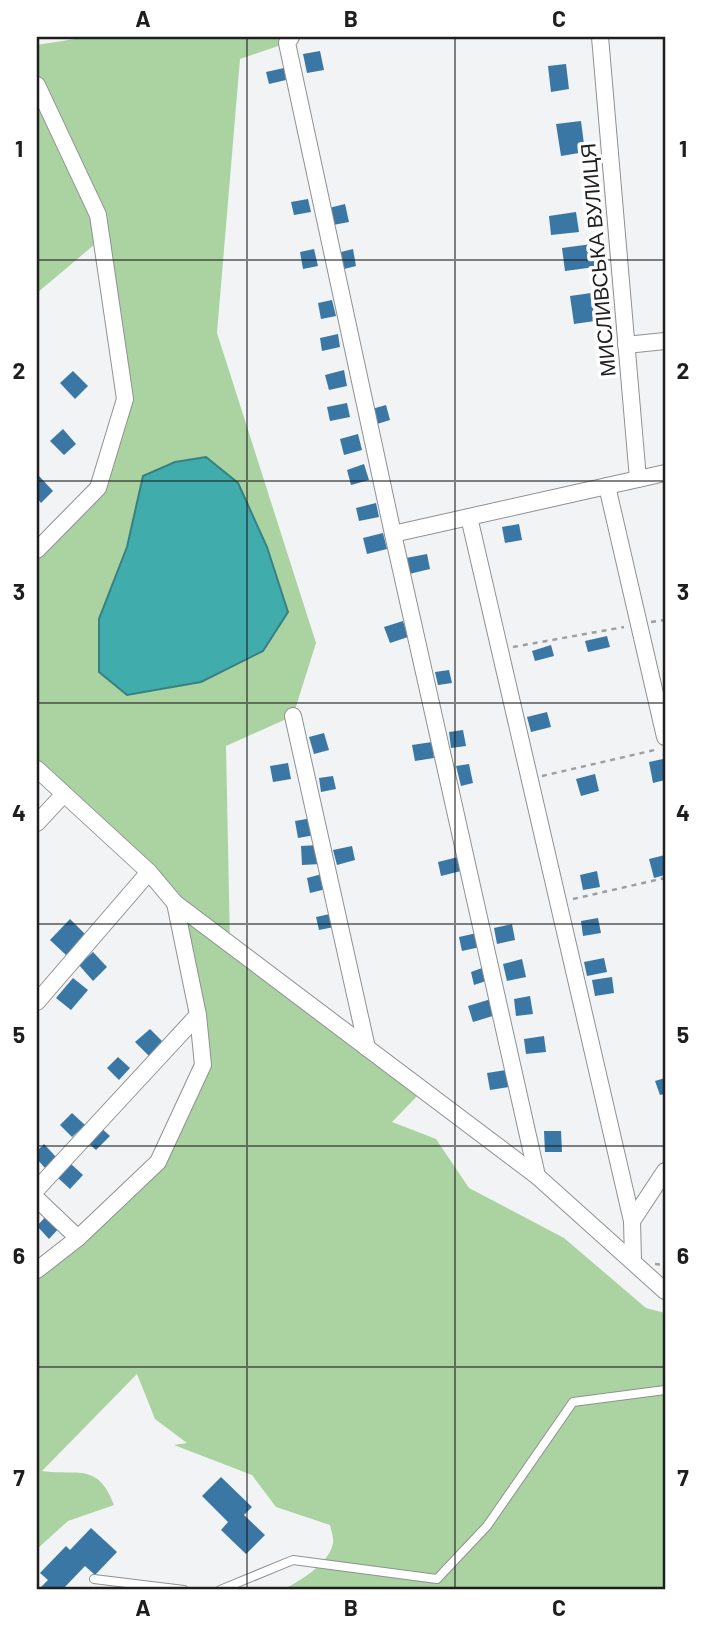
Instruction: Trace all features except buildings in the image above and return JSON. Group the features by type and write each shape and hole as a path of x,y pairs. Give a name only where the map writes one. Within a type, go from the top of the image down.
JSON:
{"street":[{"path":"291,37 287,43 393,534 537,1176"},
{"name":"МИСЛИВСЬКА ВУЛИЦЯ","path":"600,37 638,479"},
{"path":"37,85 98,215 125,398 98,488 37,550"},
{"path":"626,345 665,341"},
{"path":"393,534 665,473"},
{"path":"607,486 665,737"},
{"path":"469,517 632,1221 633,1261"},
{"path":"293,716 367,1048"},
{"path":"37,769 149,872 175,903 537,1176 665,1291"},
{"path":"37,823 63,795"},
{"path":"37,1002 149,872"},
{"path":"37,1270 78,1238 158,1163 202,1065 198,1015 175,903"},
{"path":"37,1189 198,1015"},
{"path":"632,1221 665,1171"},
{"path":"37,1199 78,1238"}],"lane":[{"path":"220,1590 293,1560 438,1579 487,1527 573,1402 665,1390"},
{"path":"94,1579 184,1590"}],"path":[{"path":"500,649 665,620"},
{"path":"530,779 665,747"},
{"path":"558,902 665,878"}],"green space":[{"path":"87,37 291,37 287,43 240,59 217,333 316,643 293,716 226,746 230,944 423,1090 392,1122 436,1139 469,1188 564,1238 646,1308 665,1313 665,1590 282,1590 305,1577 326,1558 333,1543 330,1525 276,1507 252,1475 174,1445 187,1443 155,1419 137,1374 42,1471 94,1477 108,1491 114,1505 68,1521 37,1549 37,1270 158,1163 203,1065 175,903 37,769 37,550 98,488 125,398 101,239 37,293 37,45"}],"water":[{"path":"206,457 238,483 267,547 288,612 263,651 201,682 127,695 99,672 99,619 127,547 143,476 175,462"}]}
